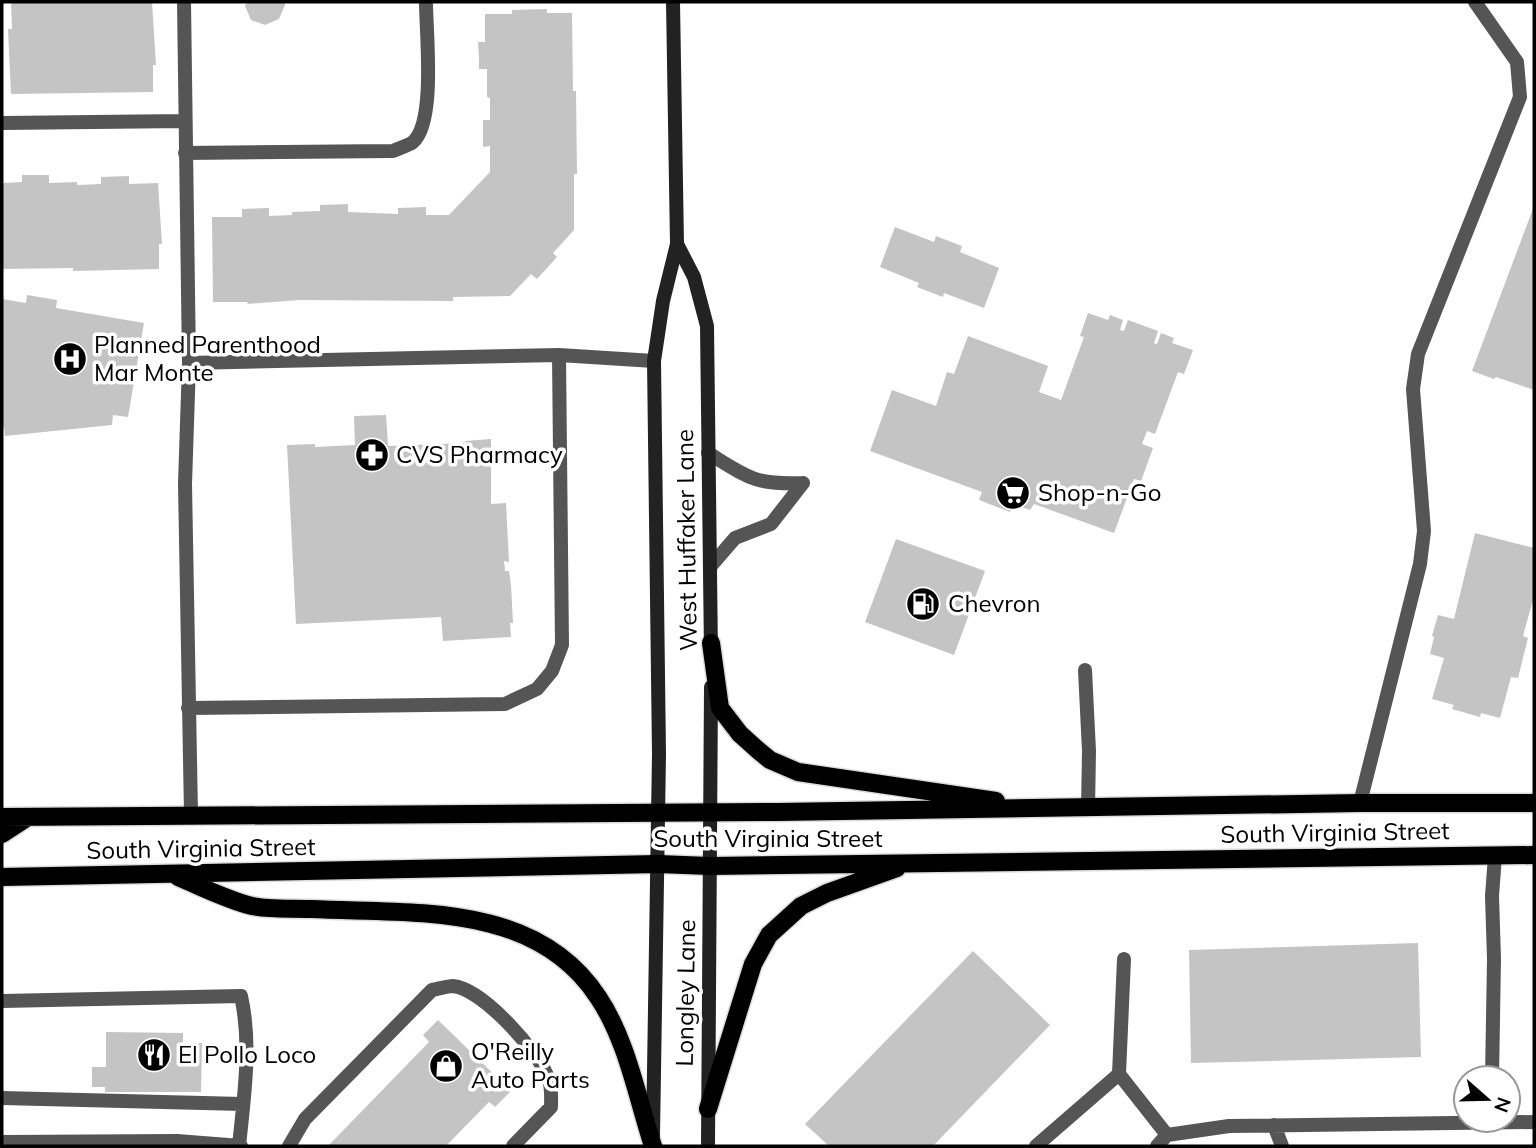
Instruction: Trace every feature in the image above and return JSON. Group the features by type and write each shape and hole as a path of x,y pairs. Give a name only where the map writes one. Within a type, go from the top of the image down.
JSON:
{"main road":[{"path":"711,643 720,708 740,734 770,760 798,772 1051,810"},
{"name":"South Virginia Street","path":"2,817 1051,810 1360,803 1534,803"},
{"path":"2,834 28,817"},
{"name":"South Virginia Street","path":"2,877 657,864 710,866 1534,855"},
{"path":"708,1109 753,964 769,935 801,906 827,893 911,863"},
{"path":"168,874 253,906 470,917 505,927 540,942 571,964 598,996 615,1028 653,1146"}],"street":[{"path":"184,2 189,363 186,484 191,814"},
{"path":"185,153 393,151 413,142 424,126 428,108 426,2"},
{"name":"West Huffaker Lane","path":"658,841 654,361 663,301 677,244 673,2"},
{"path":"1360,803 1420,564 1424,531 1413,390 1418,354 1520,97 1517,62 1475,2"},
{"path":"2,123 184,121"},
{"name":"West Huffaker Lane","path":"677,244 694,277 707,326 711,643 710,841"},
{"path":"189,363 559,355 654,361"},
{"path":"188,708 505,704 537,689 552,671 562,645 559,355"},
{"path":"708,453 754,481 774,485 803,483 771,524 735,538 710,566"},
{"path":"1085,670 1089,751 1088,809"},
{"name":"Longley Lane","path":"653,1146 658,841"},
{"name":"Longley Lane","path":"708,1146 710,841"},
{"path":"1492,1064 1492,896 1495,856"},
{"path":"1124,959 1119,1074 1162,1141 1229,1126 1452,1122"},
{"path":"289,1146 305,1119 432,990 453,986 478,995 524,1040 541,1062 551,1083 551,1107 513,1146"},
{"path":"2,1001 241,996 247,1022 240,1146 177,1142 2,1142"},
{"path":"1036,1146 1119,1074"},
{"path":"2,1098 243,1104"},
{"path":"1274,1125 1282,1146"}],"building":[{"path":"11,2 152,2 156,65 153,65 153,92 11,94 8,29 12,29"},
{"path":"247,2 284,2 285,5 279,19 265,25 251,20 245,6"},
{"path":"547,9 547,13 572,13 577,174 574,174 574,230 553,253 557,257 537,279 531,274 510,296 453,297 453,301 299,300 247,304 248,302 213,302 212,217 242,217 242,209 269,208 269,216 292,215 292,212 320,211 320,205 348,204 348,212 398,214 398,208 426,207 426,215 449,215 490,172 490,146 483,147 483,120 490,120 490,98 487,97 487,69 479,69 478,42 485,42 485,14 512,14 512,10"},
{"path":"22,175 49,175 49,183 77,182 77,185 101,184 101,177 129,176 129,184 158,183 162,244 159,244 159,269 2,269 2,183 22,182"},
{"path":"1534,206 1534,390 1472,371"},
{"path":"895,227 934,242 936,236 962,246 960,252 999,268 984,308 944,293 943,297 917,287 919,283 880,267"},
{"name":"Planned Parenthood Mar Monte","path":"27,295 57,300 56,308 144,323 128,417 113,415 112,425 5,436 2,427 2,299 26,303"},
{"path":"1088,313 1108,320 1110,315 1123,320 1120,330 1124,331 1128,320 1158,331 1154,343 1157,344 1161,333 1174,338 1172,343 1193,350 1184,374 1178,372 1155,434 1147,431 1142,444 1153,448 1141,481 1134,479 1114,533 1034,504 1030,510 1013,504 1010,512 979,500 982,492 870,451 892,390 936,406 947,372 954,374 968,336 1048,366 1039,392 1061,400 1084,337 1080,336"},
{"name":"CVS Pharmacy","path":"386,415 388,446 466,443 465,441 491,439 491,504 506,503 509,562 504,561 511,585 511,637 443,641 441,617 296,624 287,445 355,445 354,416"},
{"path":"1475,533 1534,548 1534,596 1523,636 1528,638 1518,678 1511,677 1500,718 1481,713 1480,717 1452,709 1454,705 1432,699 1444,658 1430,654 1432,636 1438,615 1454,619"},
{"path":"896,539 985,571 954,655 865,622"},
{"path":"1418,943 1421,1057 1191,1063 1189,950"},
{"path":"973,951 1050,1025 933,1146 829,1146 805,1124"},
{"name":"O'Reilly Auto Parts","path":"438,1020 511,1091 495,1107 489,1102 446,1146 330,1146 429,1042 423,1035"},
{"name":"El Pollo Loco","path":"106,1032 183,1033 183,1043 202,1043 201,1092 105,1092 105,1087 92,1087 92,1067 106,1067"}],"place":[{"name":"Planned Parenthood Mar Monte","path":"70,359"},
{"name":"CVS Pharmacy","path":"372,455"},
{"name":"Shop-n-Go","path":"1013,493"},
{"name":"Chevron","path":"923,604"},
{"name":"El Pollo Loco","path":"154,1055"},
{"name":"O'Reilly Auto Parts","path":"446,1066"}]}
